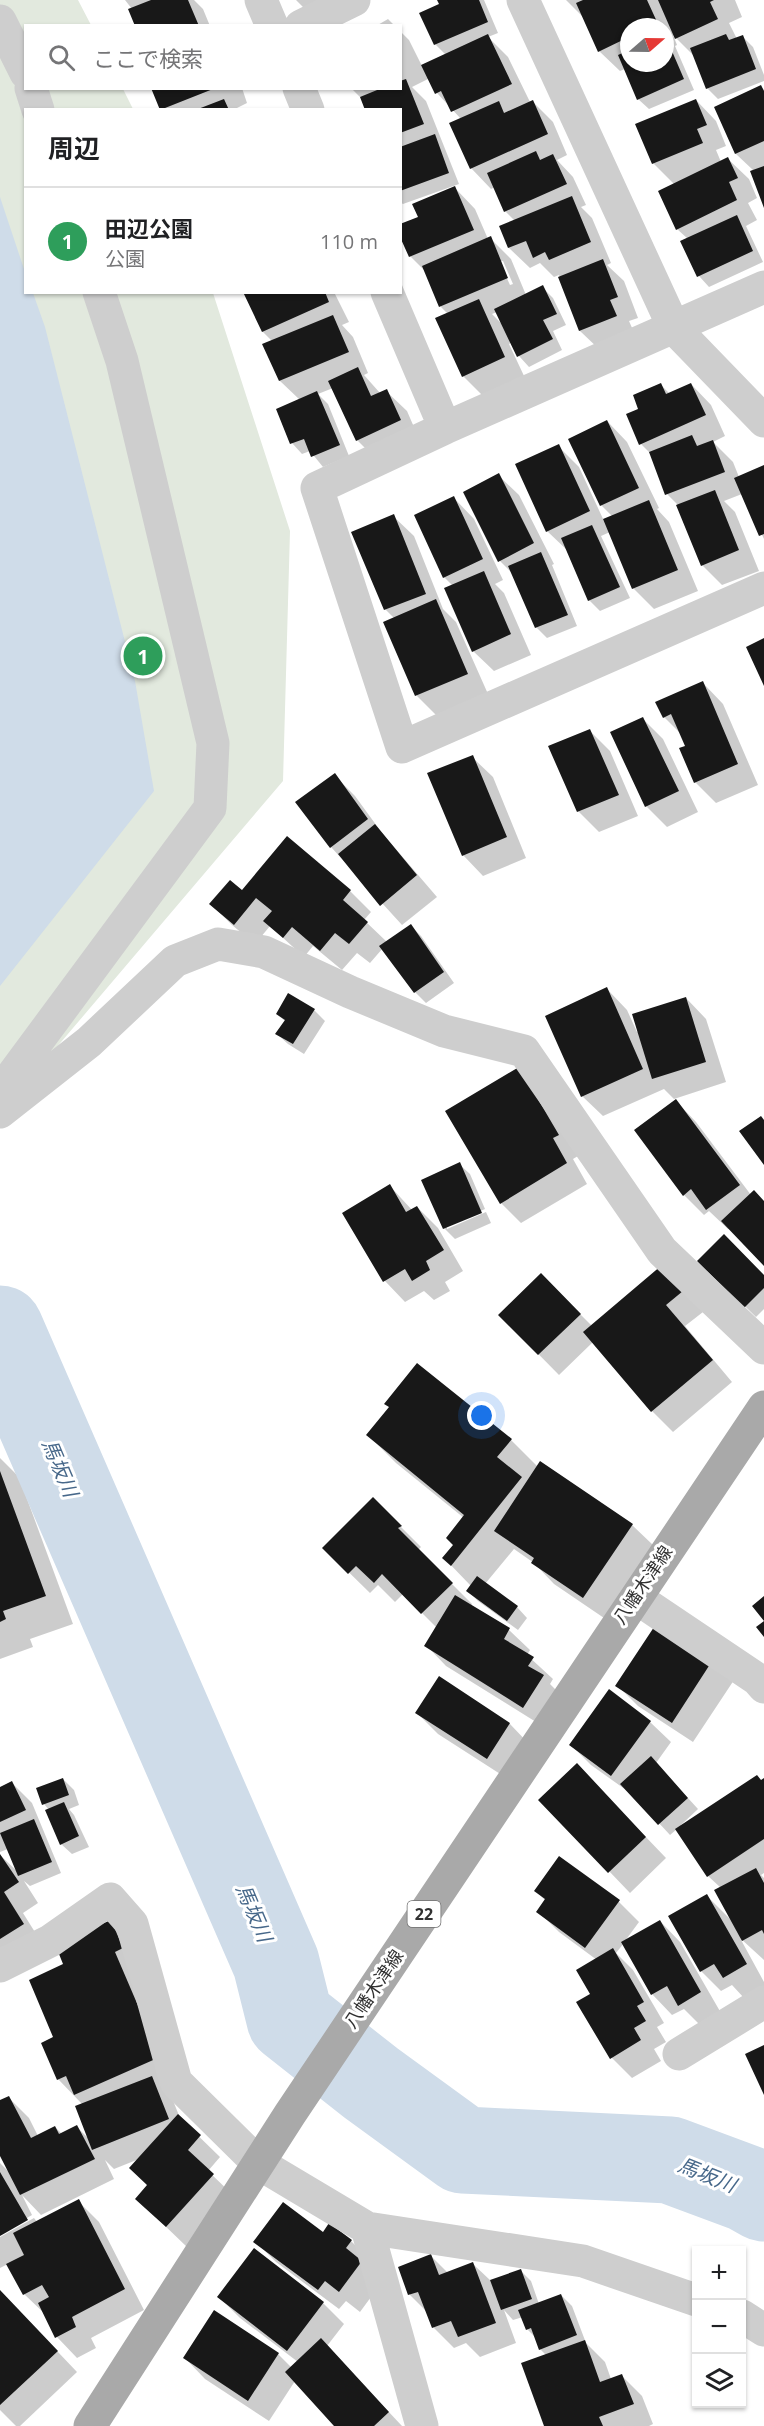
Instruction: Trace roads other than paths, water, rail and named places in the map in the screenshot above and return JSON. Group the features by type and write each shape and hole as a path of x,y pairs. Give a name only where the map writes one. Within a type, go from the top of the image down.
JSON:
{"main road":[{"name":"八幡木津線","path":"90,2426 258,2163 764,1407"}],"street":[{"path":"261,0 271,24"},
{"path":"305,24 354,0"},
{"path":"523,0 674,328 764,421"},
{"path":"0,21 24,69"},
{"path":"32,90 37,108"},
{"path":"301,90 307,108"},
{"path":"764,287 445,428 317,488 402,747 764,588"},
{"path":"0,1092 210,808 213,743 122,361 100,294"},
{"path":"388,294 445,428"},
{"path":"0,1112 89,1042 175,961 218,944 264,952 350,992 444,1031 524,1051 662,1251 764,1348"},
{"path":"635,1597 757,1679 764,1687"},
{"path":"0,1966 50,1941 110,1899 132,1924 176,2082 258,2163 367,2228 583,2261 692,2299"},
{"path":"679,2054 764,2002"},
{"path":"367,2228 422,2426"},
{"path":"746,2319 764,2330"}],"water":[{"path":"0,197 24,269 24,294 33,294 45,327 135,681 154,791 0,986"}],"waterway":[{"name":"馬坂川","path":"0,1329 276,1963 290,2019 371,2083 463,2150 670,2160 748,2189 764,2198"}],"place":[{"name":"田辺公園","path":"143,656"}]}
